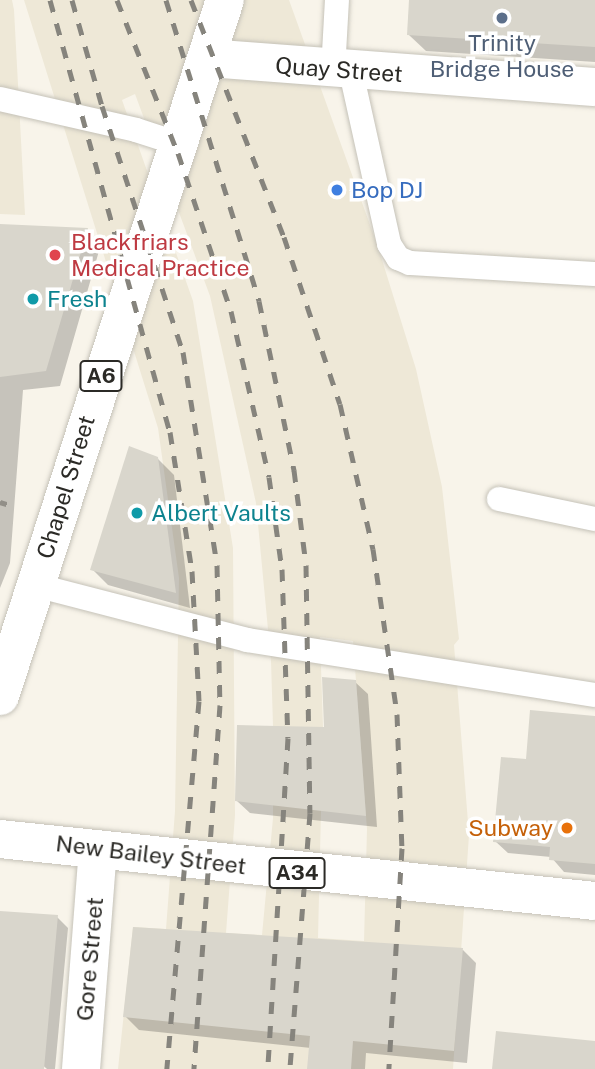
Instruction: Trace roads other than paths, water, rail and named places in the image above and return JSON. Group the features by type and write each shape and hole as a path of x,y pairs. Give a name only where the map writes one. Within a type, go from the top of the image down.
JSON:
{"main road":[{"name":"Chapel Street","path":"0,696 225,0"},
{"name":"Quay Street","path":"208,58 342,71 595,87"},
{"name":"New Bailey Street","path":"0,839 595,901"},
{"name":"Gore Street","path":"81,1069 99,850"}],"lane":[{"path":"337,0 342,71 389,244 398,258 410,263 595,274"},
{"path":"0,99 124,127 179,144"},
{"path":"499,499 595,519"},
{"path":"35,585 247,640 595,695"}],"railway":[{"path":"50,0 170,432 192,571 199,701 167,1069"},
{"path":"72,0 102,106 183,352 217,565 220,705 194,1069"},
{"path":"117,0 178,153 231,311 269,477 282,569 288,738 268,1069"},
{"path":"166,0 259,301 294,470 306,565 310,813 290,1069"},
{"path":"191,0 284,237 340,404 373,549 397,714 402,848 389,1069"}],"place":[{"name":"Trinity Bridge House","path":"502,18"},
{"name":"Bop DJ","path":"337,190"},
{"name":"Blackfriars Medical Practice","path":"55,255"},
{"name":"Fresh","path":"33,299"},
{"name":"Albert Vaults","path":"137,513"},
{"name":"Subway","path":"567,828"}]}
